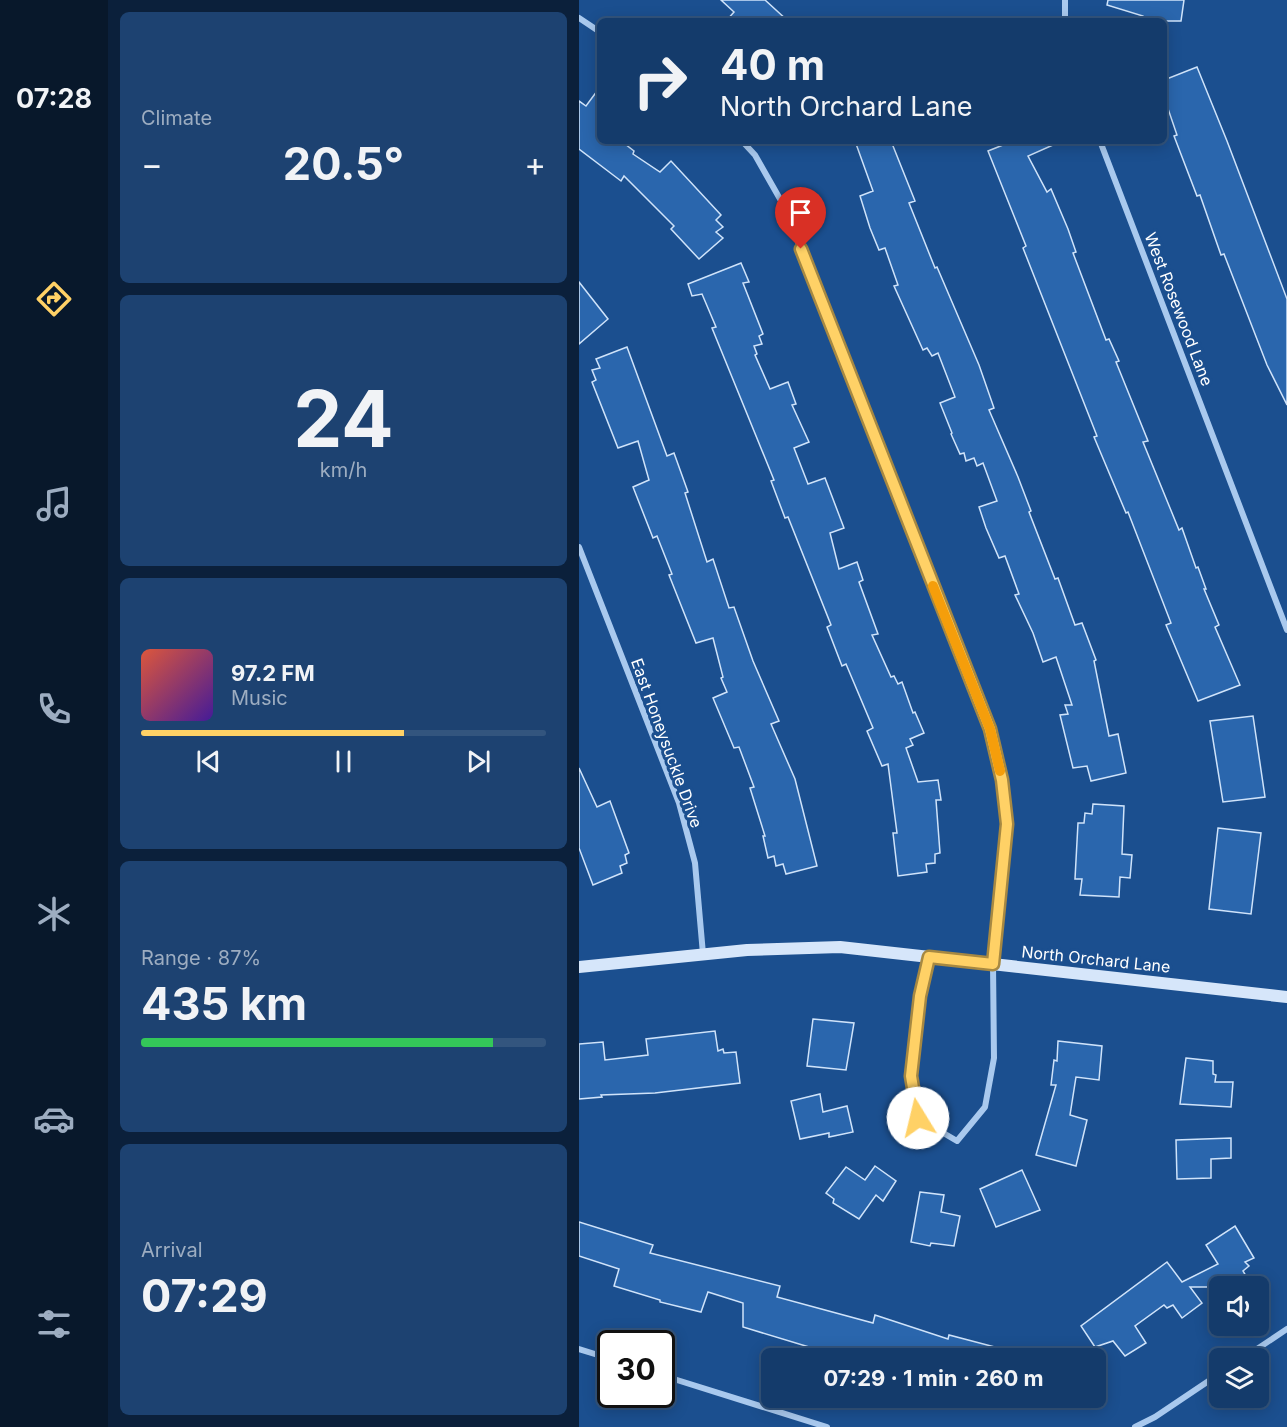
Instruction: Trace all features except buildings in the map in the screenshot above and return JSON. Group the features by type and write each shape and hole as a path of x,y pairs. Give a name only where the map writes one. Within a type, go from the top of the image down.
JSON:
{"street":[{"path":"1065,0 1065,18"},
{"path":"579,18 597,30"},
{"path":"745,144 755,154 784,206 990,729 1002,780 1007,824 993,964 994,1058 985,1107 957,1140 918,1118 911,1076 920,996 929,957"},
{"name":"West Rosewood Lane","path":"1101,144 1287,630"},
{"name":"East Honeysuckle Drive","path":"579,547 679,803 695,863 703,954"},
{"name":"North Orchard Lane","path":"579,967 747,950 840,947 1287,997"},
{"path":"1258,1348 1287,1329"},
{"path":"579,1349 597,1355"},
{"path":"675,1379 827,1427"},
{"path":"1140,1426 1209,1381"}],"slow traffic":[{"path":"933,586 990,729 1000,771"}],"route":[{"path":"801,249 990,729 1002,780 1007,824 993,964 929,957 920,996 911,1076 918,1118"}]}
